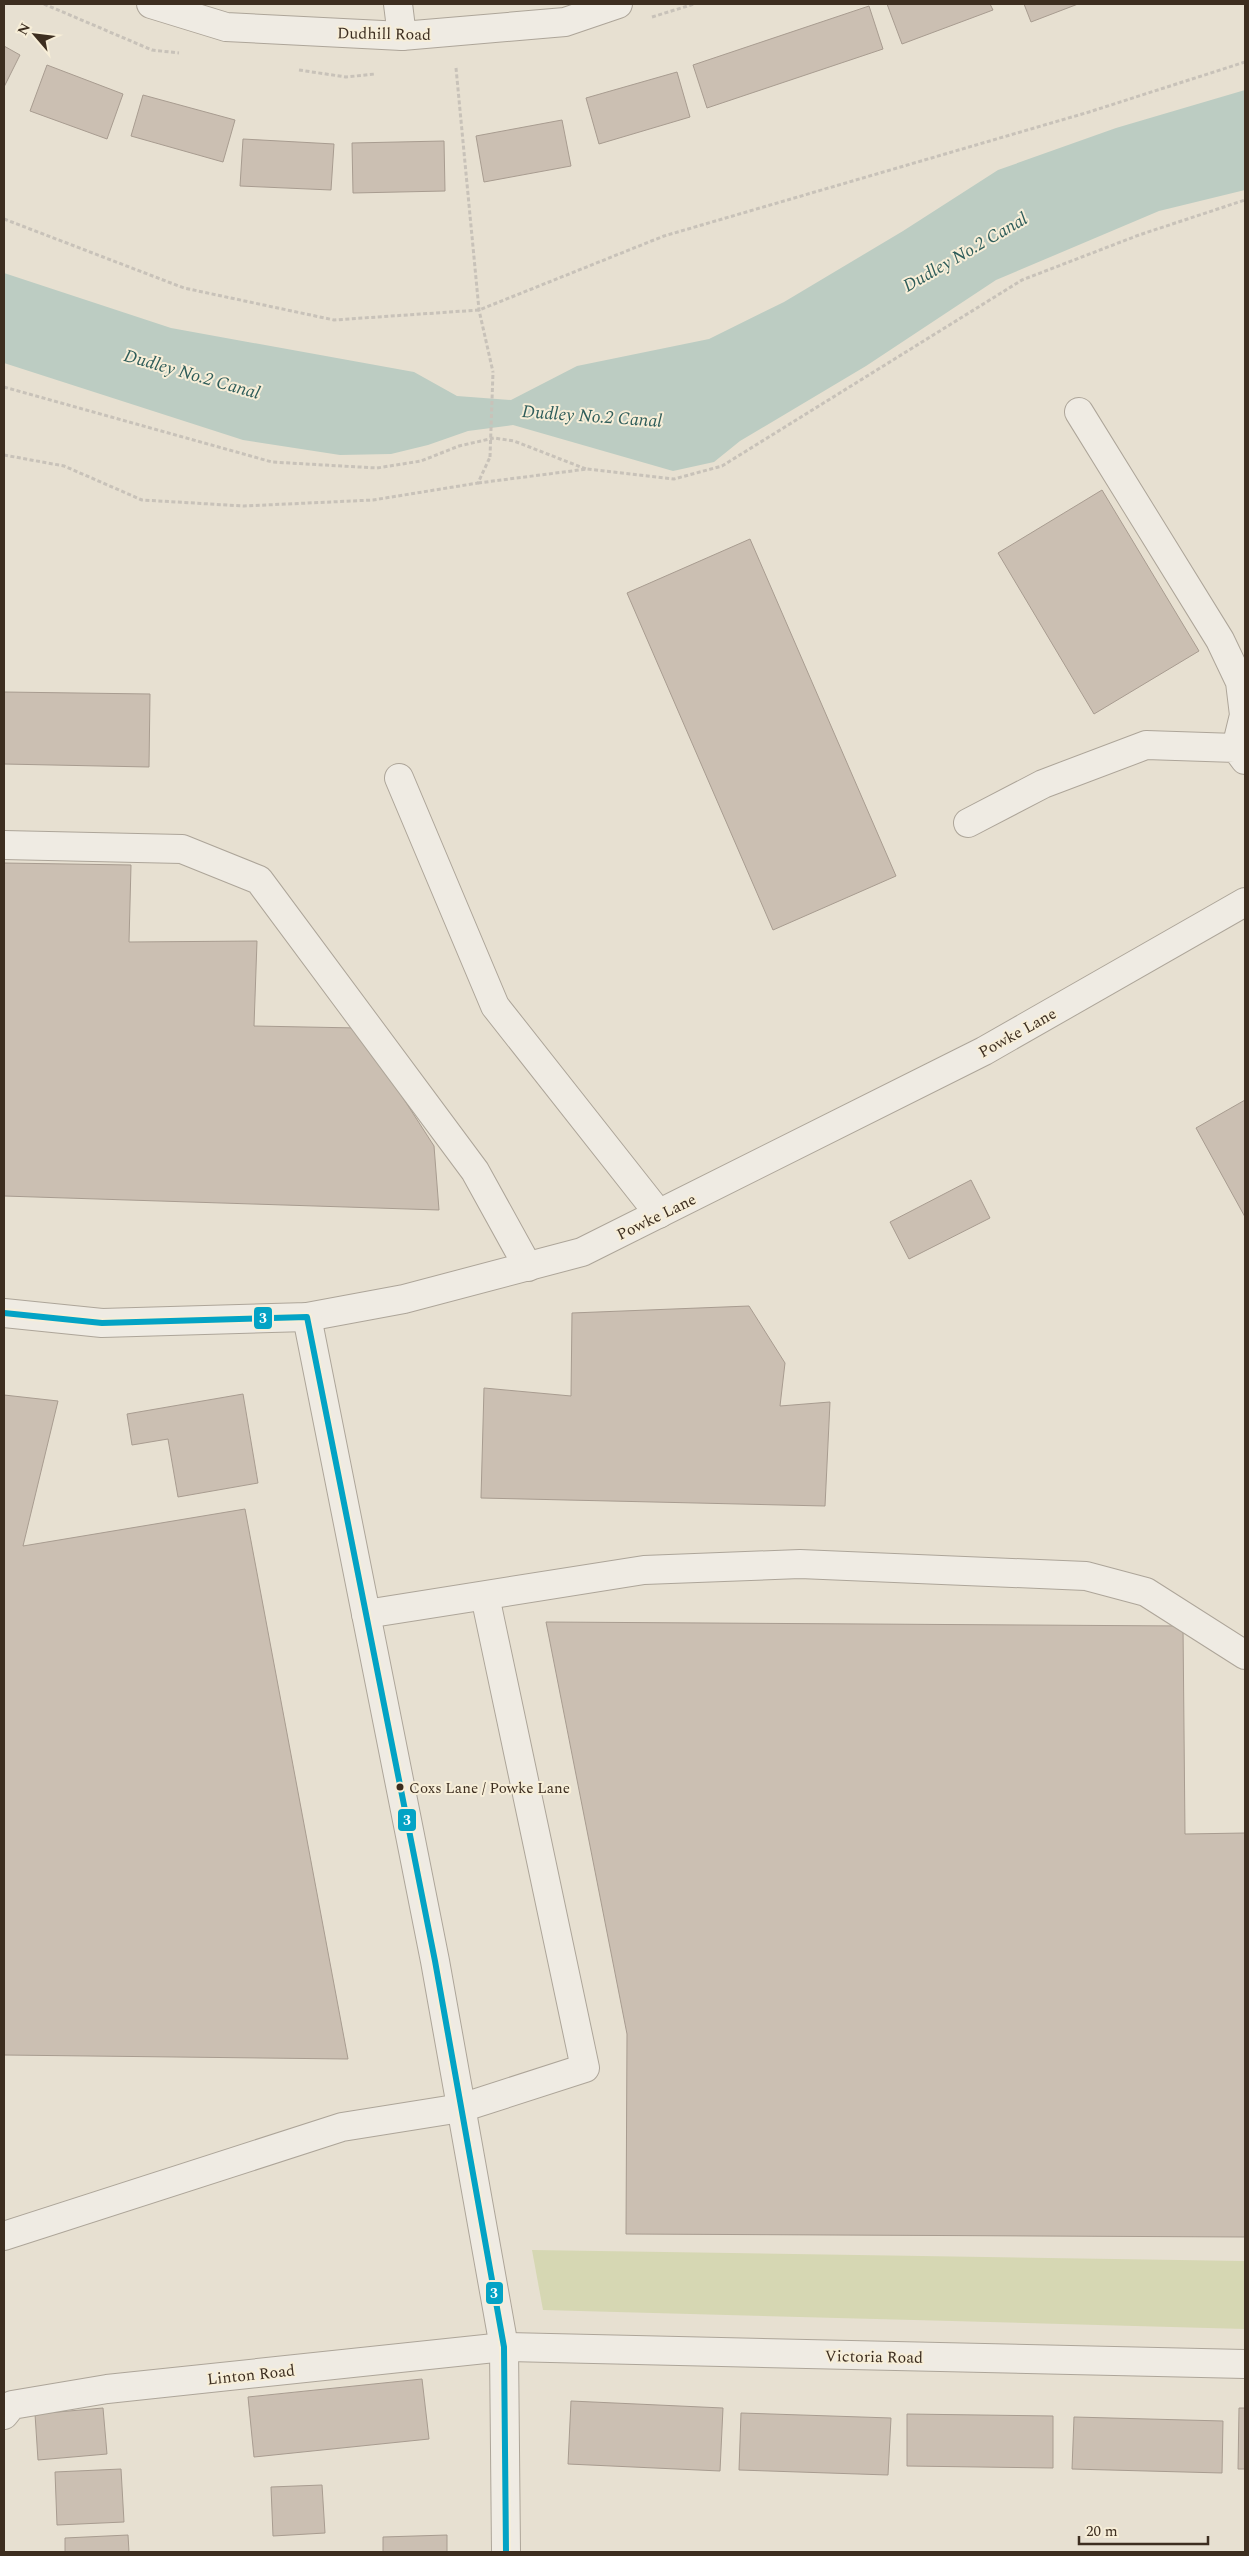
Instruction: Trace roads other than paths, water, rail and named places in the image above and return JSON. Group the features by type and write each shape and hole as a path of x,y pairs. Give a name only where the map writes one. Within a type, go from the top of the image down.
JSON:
{"street":[{"name":"Dudhill Road","path":"151,4 226,27 402,36 565,22 618,4"},
{"path":"398,4 402,36"},
{"path":"968,823 1043,784 1146,745 1241,754 1244,715 1240,682 1220,640 1079,412"},
{"path":"399,778 495,1006 659,1214"},
{"path":"4,845 182,849 260,880 475,1171 528,1267"},
{"name":"Powke Lane","path":"4,1313 102,1323 307,1317 404,1299 582,1252 984,1051 1245,902"},
{"path":"307,1317 435,1960 504,2347 506,2552"},
{"path":"366,1614 644,1570 800,1564 1086,1576 1146,1592 1245,1655"},
{"path":"4,2236 342,2128 461,2108 585,2068 485,1596"},
{"name":"Victoria Road","path":"504,2347 1245,2364"},
{"name":"Linton Road","path":"4,2416 12,2405 107,2389 504,2347"}],"water":[{"name":"Dudley No.2 Canal","path":"1245,90 1245,190 1159,211 996,280 866,366 740,441 714,462 673,471 513,425 468,431 428,445 391,454 340,455 243,440 4,363 4,273 171,328 414,372 457,396 511,400 577,366 709,339 784,302 903,231 998,170 1116,128"}],"place":[{"name":"Coxs Lane / Powke Lane","path":"400,1787"}]}
